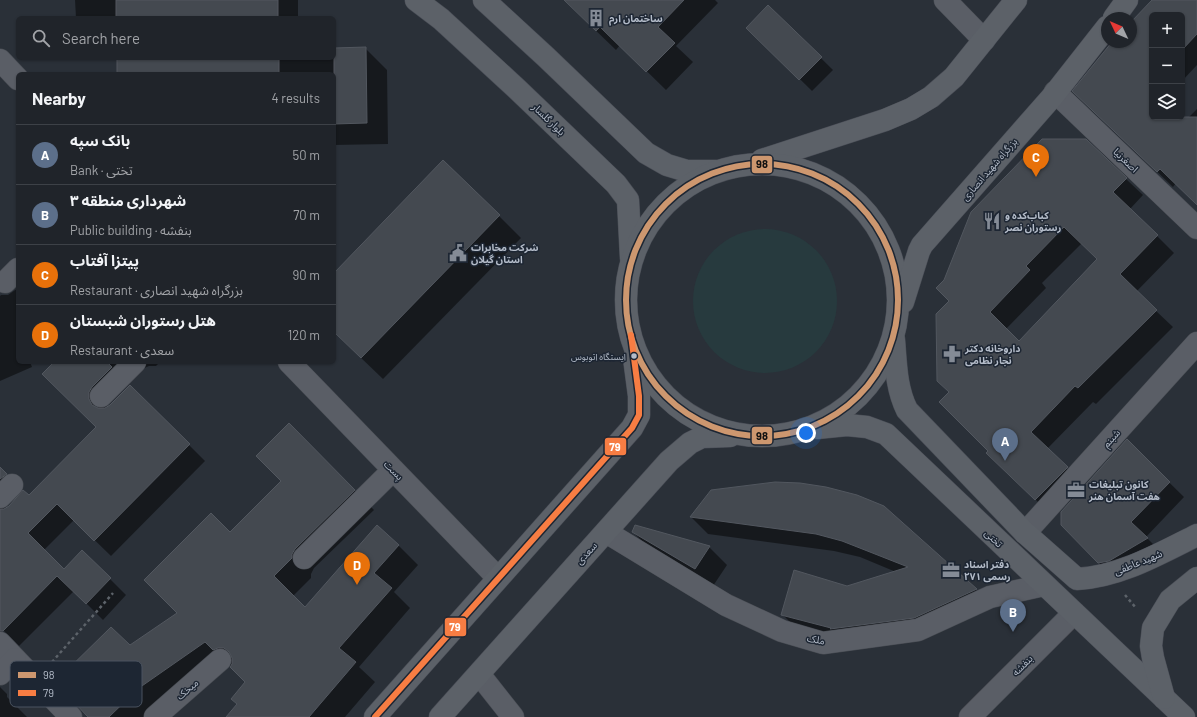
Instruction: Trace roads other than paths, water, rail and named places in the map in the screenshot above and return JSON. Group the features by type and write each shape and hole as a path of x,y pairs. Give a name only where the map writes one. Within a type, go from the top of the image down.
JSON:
{"main road":[{"name":"بلوار گلسار","path":"416,0 441,19 517,89 616,184 628,200 632,264"},
{"path":"895,328 884,361 874,378 847,406 830,417 804,429 775,435 756,436 736,433 719,429 698,420 679,408 660,390 649,375 636,352 631,335 627,317 626,300 628,282 638,247 646,231 664,206 689,186 704,177 721,171 747,165 885,120 911,109 931,97 951,80 1016,0"},
{"path":"1118,12 1127,0"},
{"path":"491,2 646,153 667,165 687,171 721,171"},
{"name":"بزرگراه شهید انصاری","path":"895,328 922,245 1006,150 1101,34"},
{"path":"747,165 765,164 784,166 813,174 838,187 861,206 879,230 891,256 896,275 898,294 895,328 896,377 901,398 907,410 1025,532"},
{"path":"375,717 632,428 639,415 640,396 631,335"},
{"name":"تختی","path":"804,429 847,425 867,427 886,434 1184,717"},
{"name":"سعدی","path":"440,717 669,460 690,443 702,437 756,436"},
{"name":"شهید عاطفی","path":"1025,532 1077,579 1092,578 1107,574 1144,561 1197,535"},
{"path":"1164,698 1153,658 1152,637 1170,600 1197,578"}],"street":[{"path":"945,0 984,40"},
{"path":"0,60 16,77"},
{"name":"اصغرنیا","path":"1055,92 1197,228"},
{"name":"شبنم","path":"1025,532 1197,343"},
{"path":"101,396 133,364"},
{"name":"پست","path":"291,364 498,578"},
{"path":"304,558 393,470"},
{"name":"ملک","path":"606,532 726,605 782,631 823,643 918,630 990,597 1044,585"},
{"name":"بنفشه","path":"970,717 988,709 1074,613"},
{"path":"0,643 8,666"},
{"name":"میخک","path":"155,717 220,660"},
{"path":"479,674 513,717"},
{"path":"61,707 71,717"}],"place":[{"name":"ساختمان ارم","path":"596,18"},
{"name":"پیتزا آفتاب","path":"1036,177"},
{"name":"کباب‌کده و رستوران نصر","path":"992,221"},
{"name":"شرکت مخابرات استان گیلان","path":"458,253"},
{"name":"داروخانه دکتر نجار نظامی","path":"952,354"},
{"name":"ایستگاه اتوبوس","path":"634,356"},
{"name":"بانک سپه","path":"1005,461"},
{"name":"کانون تبلیغات هفت آسمان هنر","path":"1076,490"},
{"name":"دفتر اسناد رسمی ۲۷۱","path":"951,570"},
{"name":"هتل رستوران شبستان","path":"357,585"},
{"name":"شهرداری منطقه ۳","path":"1013,632"}]}
